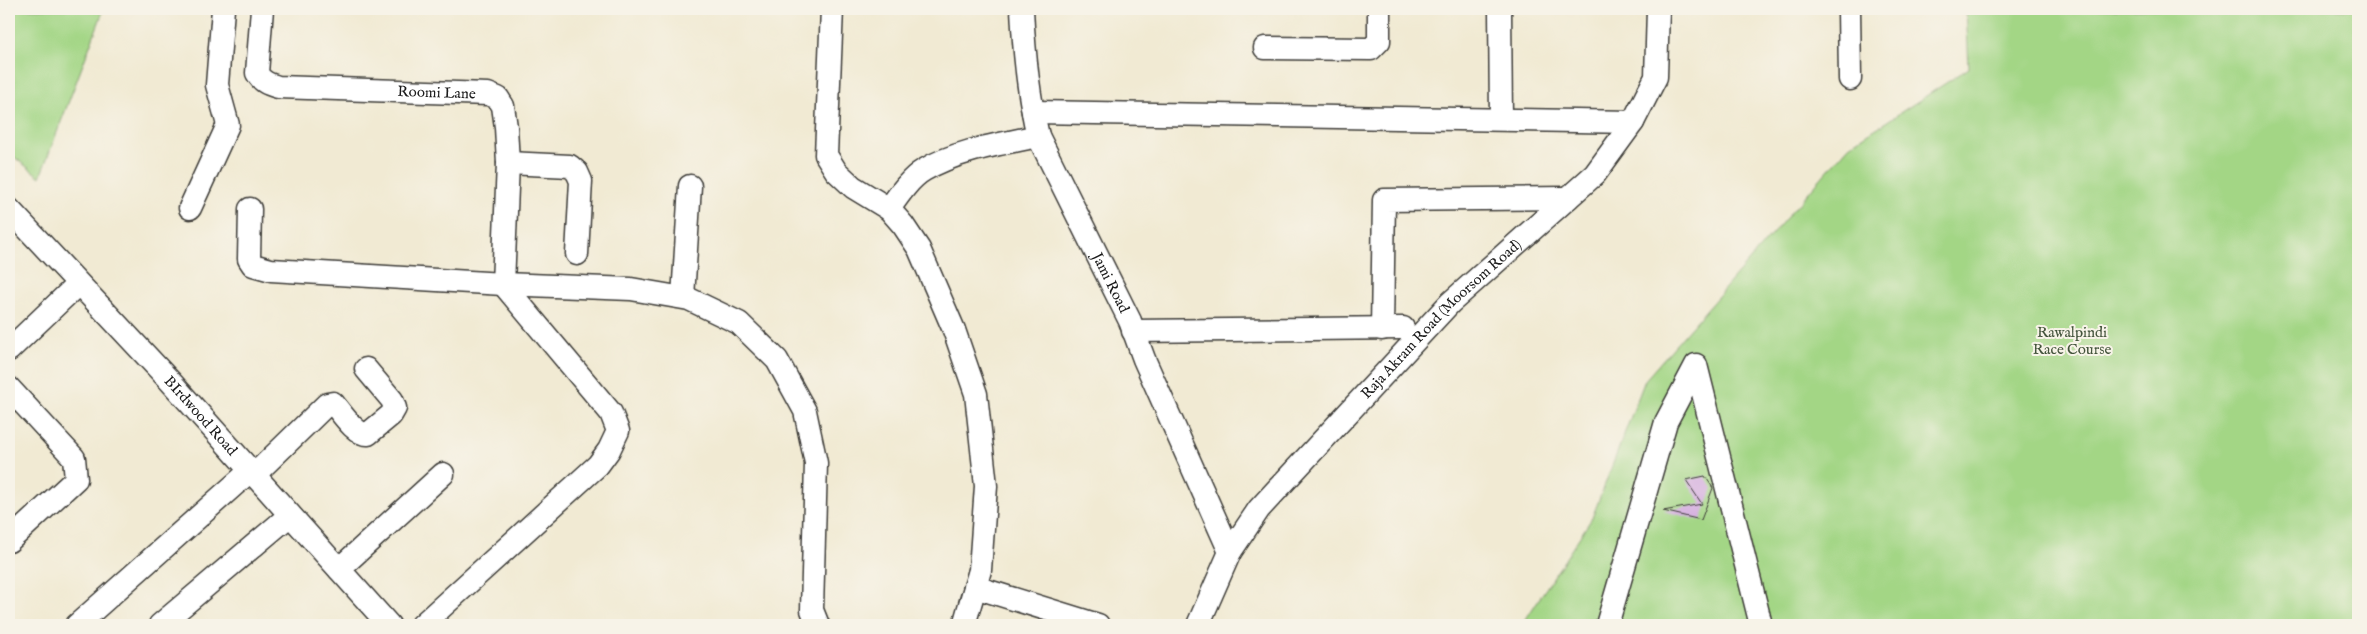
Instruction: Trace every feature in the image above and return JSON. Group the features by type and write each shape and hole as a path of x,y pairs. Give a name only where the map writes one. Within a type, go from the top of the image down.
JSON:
{"street":[{"path":"190,208 228,125 217,85 223,9"},
{"name":"Roomi Lane","path":"262,9 257,73 262,80 278,87 488,94 498,98 503,106 508,163 503,284"},
{"path":"832,9 826,155 836,171 888,210 903,226 919,249 954,330 976,394 986,486 980,570 964,625"},
{"name":"Jami Road","path":"1022,9 1024,54 1038,136 1133,331 1230,552"},
{"path":"1265,48 1372,49 1379,41 1379,9"},
{"path":"1500,9 1501,119"},
{"name":"Raja Akram Road (Moorsom Road)","path":"1198,625 1230,552 1259,509 1450,303 1595,174 1633,122 1656,77 1658,9"},
{"path":"1849,9 1850,79"},
{"path":"1033,112 1633,122"},
{"path":"888,210 903,190 923,170 984,147 1038,136"},
{"path":"508,163 570,166 577,172 581,181 577,254"},
{"path":"682,297 690,186"},
{"path":"1133,331 1393,328 1384,200 1568,198"},
{"name":"BIrdwood Road","path":"9,209 390,625"},
{"path":"250,210 249,259 253,265 271,270 503,284 630,289 689,298 739,323 777,360 805,411 816,463 812,610 815,624"},
{"path":"9,350 78,284"},
{"path":"422,625 598,465 609,450 618,432 611,413 503,284"},
{"path":"1607,625 1666,422 1696,365 1761,625"},
{"path":"76,625 252,473 328,404 333,403 357,430 365,435 391,415 395,408 392,400 366,369"},
{"path":"9,388 74,458 76,479 9,542"},
{"path":"339,569 443,474"},
{"path":"160,625 290,515"},
{"path":"975,587 1098,625"}],"green space":[{"path":"9,9 104,9 40,177 9,153"},
{"name":"Rawalpindi Race Course","path":"1966,9 2358,9 2358,625 1522,625 1592,518 1645,380 1849,146 1969,68"}],"building":[{"path":"1705,476 1713,488 1701,520 1663,511 1702,504 1686,480"}]}
